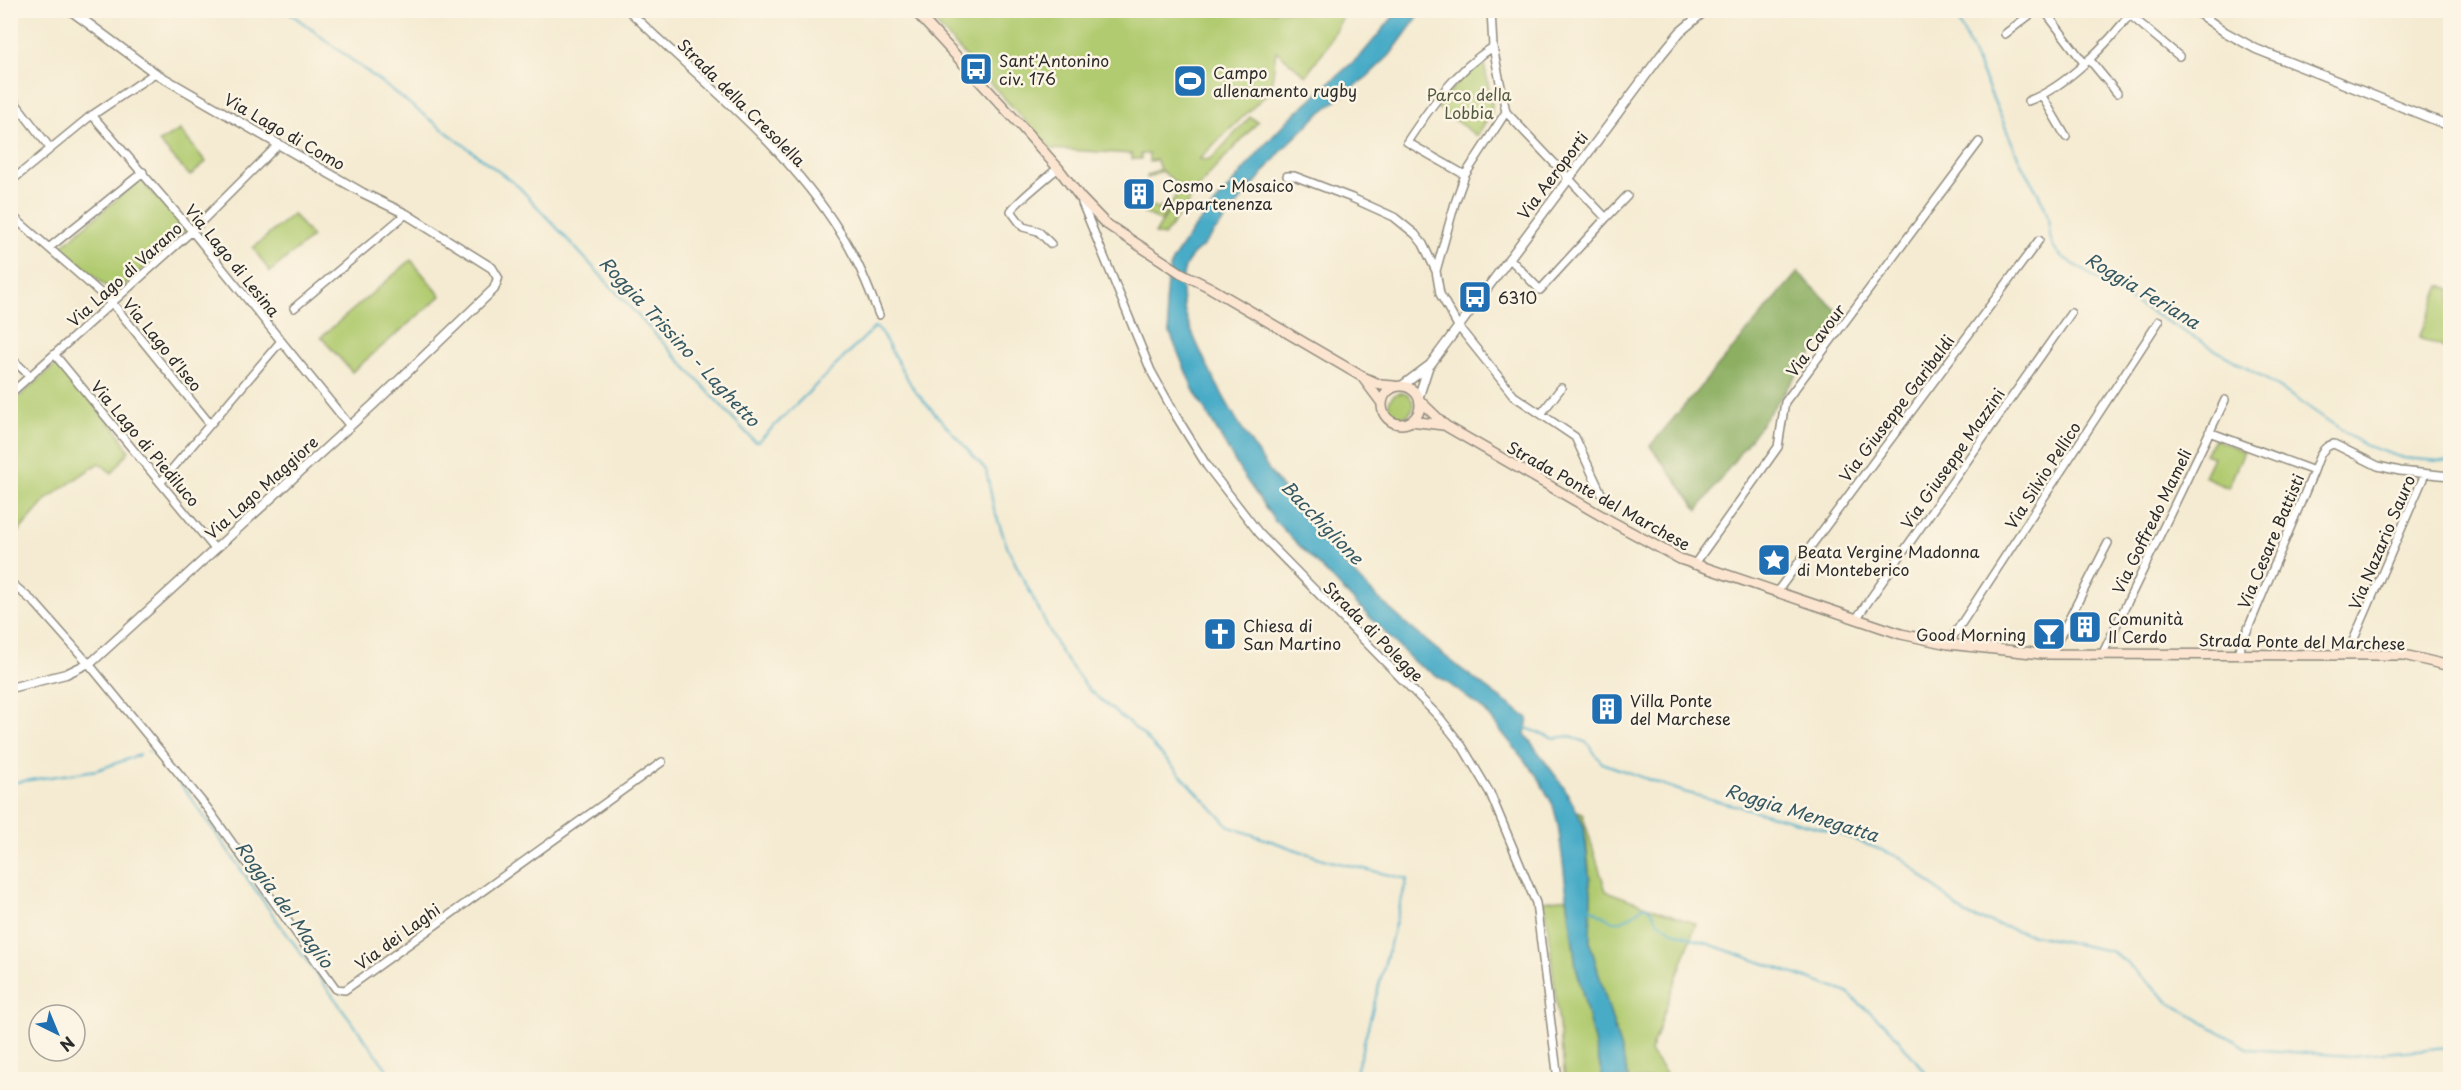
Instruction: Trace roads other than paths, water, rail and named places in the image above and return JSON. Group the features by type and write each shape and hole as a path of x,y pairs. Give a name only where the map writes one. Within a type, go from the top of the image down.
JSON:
{"main road":[{"path":"914,10 1105,220"},
{"path":"1059,169 1080,198 1105,220"},
{"name":"Strada Ponte del Marchese","path":"1105,220 1129,239 1181,273 1361,376 1382,385 1412,389 1446,426 1607,519 1694,565 1901,634 1948,644 2015,652 2102,655 2404,655 2451,666"},
{"name":"Strada Ponte del Marchese","path":"1361,376 1381,402 1383,413 1390,421 1401,424 1411,421 1446,426"},
{"path":"1381,402 1385,393 1398,386"},
{"path":"1411,421 1419,412 1419,399"}],"street":[{"name":"Via Lago di Como","path":"70,10 155,73 363,193 406,214 492,268"},
{"name":"Strada della Cresolella","path":"628,10 692,68 794,170 844,238 864,276 879,315"},
{"path":"1491,10 1493,47 1506,112 1606,218"},
{"name":"Via Aeroporti","path":"1419,399 1430,365 1458,326 1661,55 1680,32 1706,10"},
{"path":"2006,34 2036,10"},
{"path":"2044,10 2117,93"},
{"path":"2194,10 2256,49 2451,126"},
{"path":"2028,101 2042,96 2087,61 2132,13 2179,56"},
{"path":"1465,175 1407,142 1433,102 1478,57 1493,47"},
{"path":"10,182 92,115 155,73"},
{"path":"10,96 50,148"},
{"path":"2042,96 2066,137"},
{"path":"1436,271 1465,175 1506,112"},
{"name":"Via Lago di Lesina","path":"92,115 192,231 350,426"},
{"name":"Via Cavour","path":"1694,565 1778,447 1785,402 1980,142"},
{"name":"Via Lago di Varano","path":"10,394 192,231 278,145"},
{"path":"1051,244 1038,231 1023,227 1011,211 1012,206 1059,169"},
{"path":"50,247 143,172"},
{"name":"Strada Ponte del Marchese","path":"1287,176 1294,176 1342,194 1394,218 1414,234 1423,244 1436,271 1440,294 1458,326 1514,396 1575,437 1602,495"},
{"path":"1509,258 1540,290 1627,196"},
{"name":"Strada di Polegge","path":"1080,198 1151,371 1207,466 1259,533 1440,718 1462,746 1490,793 1539,912 1558,1080"},
{"name":"Via Lago d'Iseo","path":"10,214 113,304 210,424"},
{"path":"294,308 406,214"},
{"path":"1095,232 1098,224 1105,220"},
{"name":"Via Giuseppe Garibaldi","path":"1776,592 2039,240"},
{"name":"Via Lago Maggiore","path":"10,688 66,674 89,664 350,426 494,290 498,278 492,268"},
{"name":"Via Giuseppe Mazzini","path":"1856,619 2071,313"},
{"name":"Via Silvio Pellico","path":"1948,644 2159,321"},
{"path":"161,482 281,341"},
{"name":"Via Lago di Piediluco","path":"55,355 215,549"},
{"path":"10,357 30,376"},
{"name":"Via Aeroporti","path":"1398,386 1430,365"},
{"path":"1541,414 1561,388"},
{"name":"Via Goffredo Mameli","path":"2102,655 2225,400"},
{"path":"2209,432 2314,471"},
{"name":"Via Cesare Battisti","path":"2237,655 2321,452 2334,444 2378,466 2425,474"},
{"path":"2425,474 2451,476"},
{"name":"Via Nazario Sauro","path":"2347,655 2425,474"},
{"path":"2051,654 2108,543"},
{"name":"Via dei Laghi","path":"10,582 36,604 89,664 208,809 336,989 345,990 662,762"}],"water":[{"name":"Bacchiglione","path":"1398,11 1422,11 1390,55 1367,77 1319,114 1284,148 1194,254 1185,268 1182,281 1184,306 1187,319 1208,367 1247,437 1319,535 1374,594 1403,621 1433,647 1528,718 1525,734 1563,786 1584,827 1591,893 1590,943 1629,1079 1603,1079 1576,966 1558,824 1553,805 1537,776 1485,711 1444,680 1415,663 1274,520 1241,472 1193,389 1170,333 1165,304 1167,281 1172,261 1192,231 1290,118 1363,53"}],"waterway":[{"name":"Roggia Trissino - Laghetto","path":"286,10 519,187 755,442 759,441 875,327 880,331 914,390 986,470 994,509 1008,549 1061,653 1089,690 1142,734 1230,827 1326,860 1407,879 1354,1080"},
{"name":"Roggia Feriana","path":"1953,10 2020,161 2046,210 2051,239 2061,256 2125,297 2274,384 2364,445 2403,458 2450,462"},
{"name":"Roggia Menegatta","path":"1523,727 1554,738 1571,736 1587,743 1602,763 1684,792 1835,832 1902,858 1966,915 2025,933 2110,951 2126,962 2170,1003 2249,1049 2350,1056 2450,1047"},
{"name":"Roggia del Maglio","path":"147,752 152,751 189,795 278,922 395,1080"},
{"name":"Roggia del Maglio","path":"10,783 97,770 139,755"},
{"path":"1588,906 1616,921 1626,919 1644,906 1648,907 1657,920 1674,932 1846,992 1891,1030 1928,1076 1966,1077 1970,1080"}],"place":[{"name":"Sant'Antonino civ. 176","path":"976,69"},
{"name":"Campo allenamento rugby","path":"1190,81"},
{"name":"Cosmo - Mosaico Appartenenza","path":"1139,194"},
{"name":"6310","path":"1475,297"},
{"name":"Beata Vergine Madonna di Monteberico","path":"1774,560"},
{"name":"Comunità Il Cerdo","path":"2085,627"},
{"name":"Chiesa di San Martino","path":"1220,634"},
{"name":"Good Morning","path":"2049,634"},
{"name":"Villa Ponte del Marchese","path":"1607,709"}],"park label":[{"name":"Parco della Lobbia","path":"1469,103"}]}
